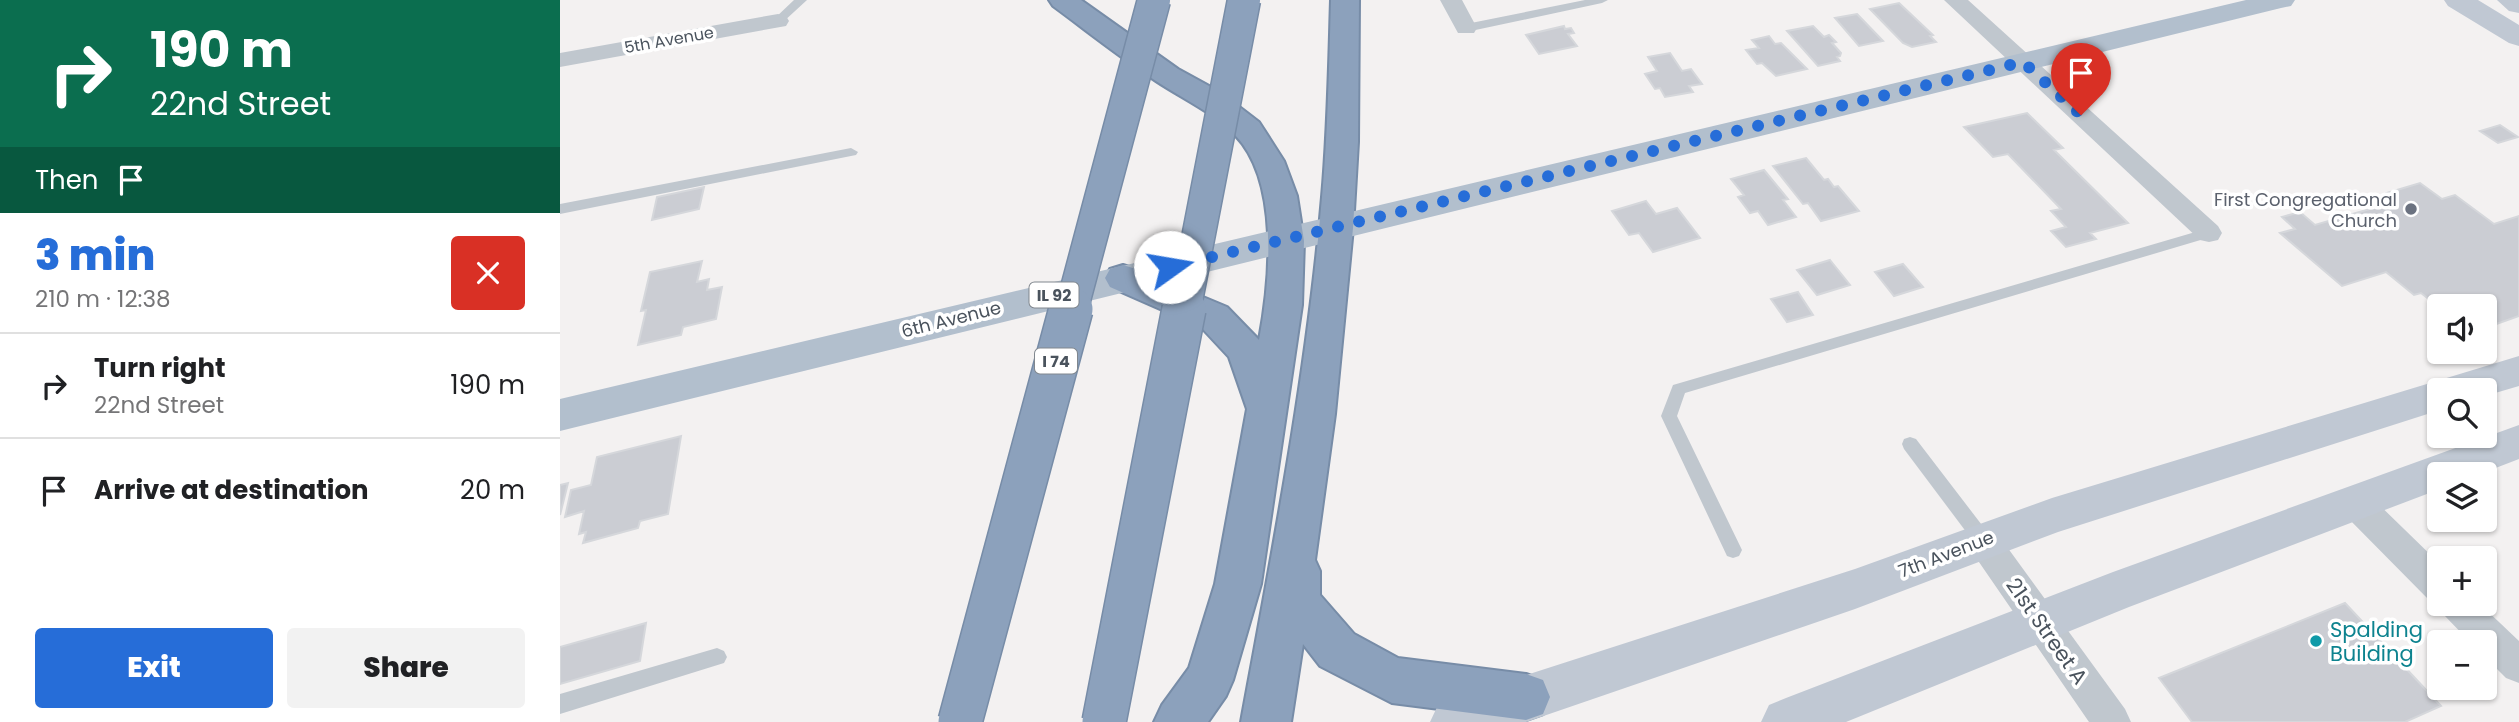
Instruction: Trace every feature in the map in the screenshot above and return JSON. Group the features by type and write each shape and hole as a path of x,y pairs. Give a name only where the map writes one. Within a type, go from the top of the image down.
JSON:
{"highway":[{"path":"1063,0 1167,75 1209,99 1248,129 1268,161 1280,196 1287,241 1284,305 1238,584 1209,680 1179,722"},
{"name":"I 74","path":"960,722 1154,0"},
{"path":"1104,722 1244,0"},
{"path":"1266,722 1299,529 1336,228 1345,98 1345,0"},
{"path":"1122,278 1214,317 1245,350 1266,411"},
{"path":"1299,529 1297,602 1337,650 1392,680 1526,696"}],"main road":[{"name":"6th Avenue","path":"560,415 2281,0"},
{"path":"2458,0 2519,37"},
{"path":"2511,0 2519,5"},
{"path":"2494,378 2519,371"},
{"name":"7th Avenue","path":"1455,722 1526,696 1855,589 1982,539 2427,398"},
{"path":"1786,722 2113,593 2519,442"}],"street":[{"path":"1451,0 1466,28"},
{"path":"1955,0 2209,233"},
{"name":"5th Avenue","path":"560,60 778,21"},
{"path":"2355,503 2427,575"},
{"name":"21st Street A","path":"1982,539 2112,722"},
{"path":"2468,616 2519,666"}],"lane":[{"path":"778,21 800,3 800,0"},
{"path":"1466,28 1602,0"},
{"path":"560,209 850,152"},
{"path":"1732,550 1669,416 1679,389 2209,233"},
{"path":"1910,444 1982,539"},
{"path":"560,704 717,657"}],"building":[{"path":"1899,3 1933,35 1930,36 1936,42 1912,47 1903,43 1870,9"},
{"path":"1857,14 1883,41 1859,46 1835,18"},
{"path":"1564,26 1565,29 1571,28 1574,33 1568,34 1577,46 1539,54 1526,35"},
{"path":"1813,26 1824,37 1829,35 1836,42 1832,43 1841,53 1837,57 1840,61 1818,66 1787,31"},
{"path":"1769,36 1775,44 1781,43 1807,69 1776,76 1762,63 1757,64 1746,50 1759,48 1752,40"},
{"path":"1670,53 1682,71 1691,69 1702,84 1689,86 1693,92 1665,97 1660,88 1655,89 1645,74 1657,71 1648,57"},
{"path":"2027,113 2063,148 2054,150 2128,223 2090,233 2096,239 2066,247 2051,231 2066,227 2051,211 2061,209 2008,154 1993,157 1964,127"},
{"path":"2500,125 2518,137 2498,143 2480,131"},
{"path":"1806,158 1824,180 1828,179 1834,187 1838,186 1859,211 1821,221 1808,203 1803,204 1773,166"},
{"path":"1764,170 1788,199 1783,200 1796,217 1768,225 1758,211 1750,213 1738,197 1744,195 1731,179"},
{"path":"2420,183 2442,199 2455,195 2494,224 2519,216 2519,316 2497,324 2497,294 2427,294 2427,298 2421,293 2414,295 2386,272 2342,286 2280,233 2295,229 2282,217 2300,212 2315,225 2397,201 2387,193"},
{"path":"704,187 699,209 652,220 657,197"},
{"path":"1646,201 1656,214 1677,208 1700,238 1653,252 1639,233 1629,235 1612,211"},
{"path":"1830,260 1850,285 1817,295 1797,270"},
{"path":"702,261 697,282 709,279 707,290 722,287 716,319 683,327 681,335 638,345 646,310 641,311 650,272"},
{"path":"1903,264 1923,287 1894,296 1875,272"},
{"path":"1798,292 1813,315 1787,322 1771,299"},
{"path":"681,436 668,514 640,521 638,528 583,543 586,532 579,534 584,511 565,517 571,490 591,485 597,457"},
{"path":"568,483 560,515 560,485"},
{"name":"Spalding Building","path":"2345,603 2427,691 2427,700 2435,700 2441,706 2405,722 2192,722 2159,678"},
{"path":"646,623 640,661 560,684 560,647"}],"place":[{"name":"First Congregational Church","path":"2411,209"},
{"name":"Spalding Building","path":"2316,641"}],"route":[{"path":"1170,267 2023,62 2081,115"}]}
